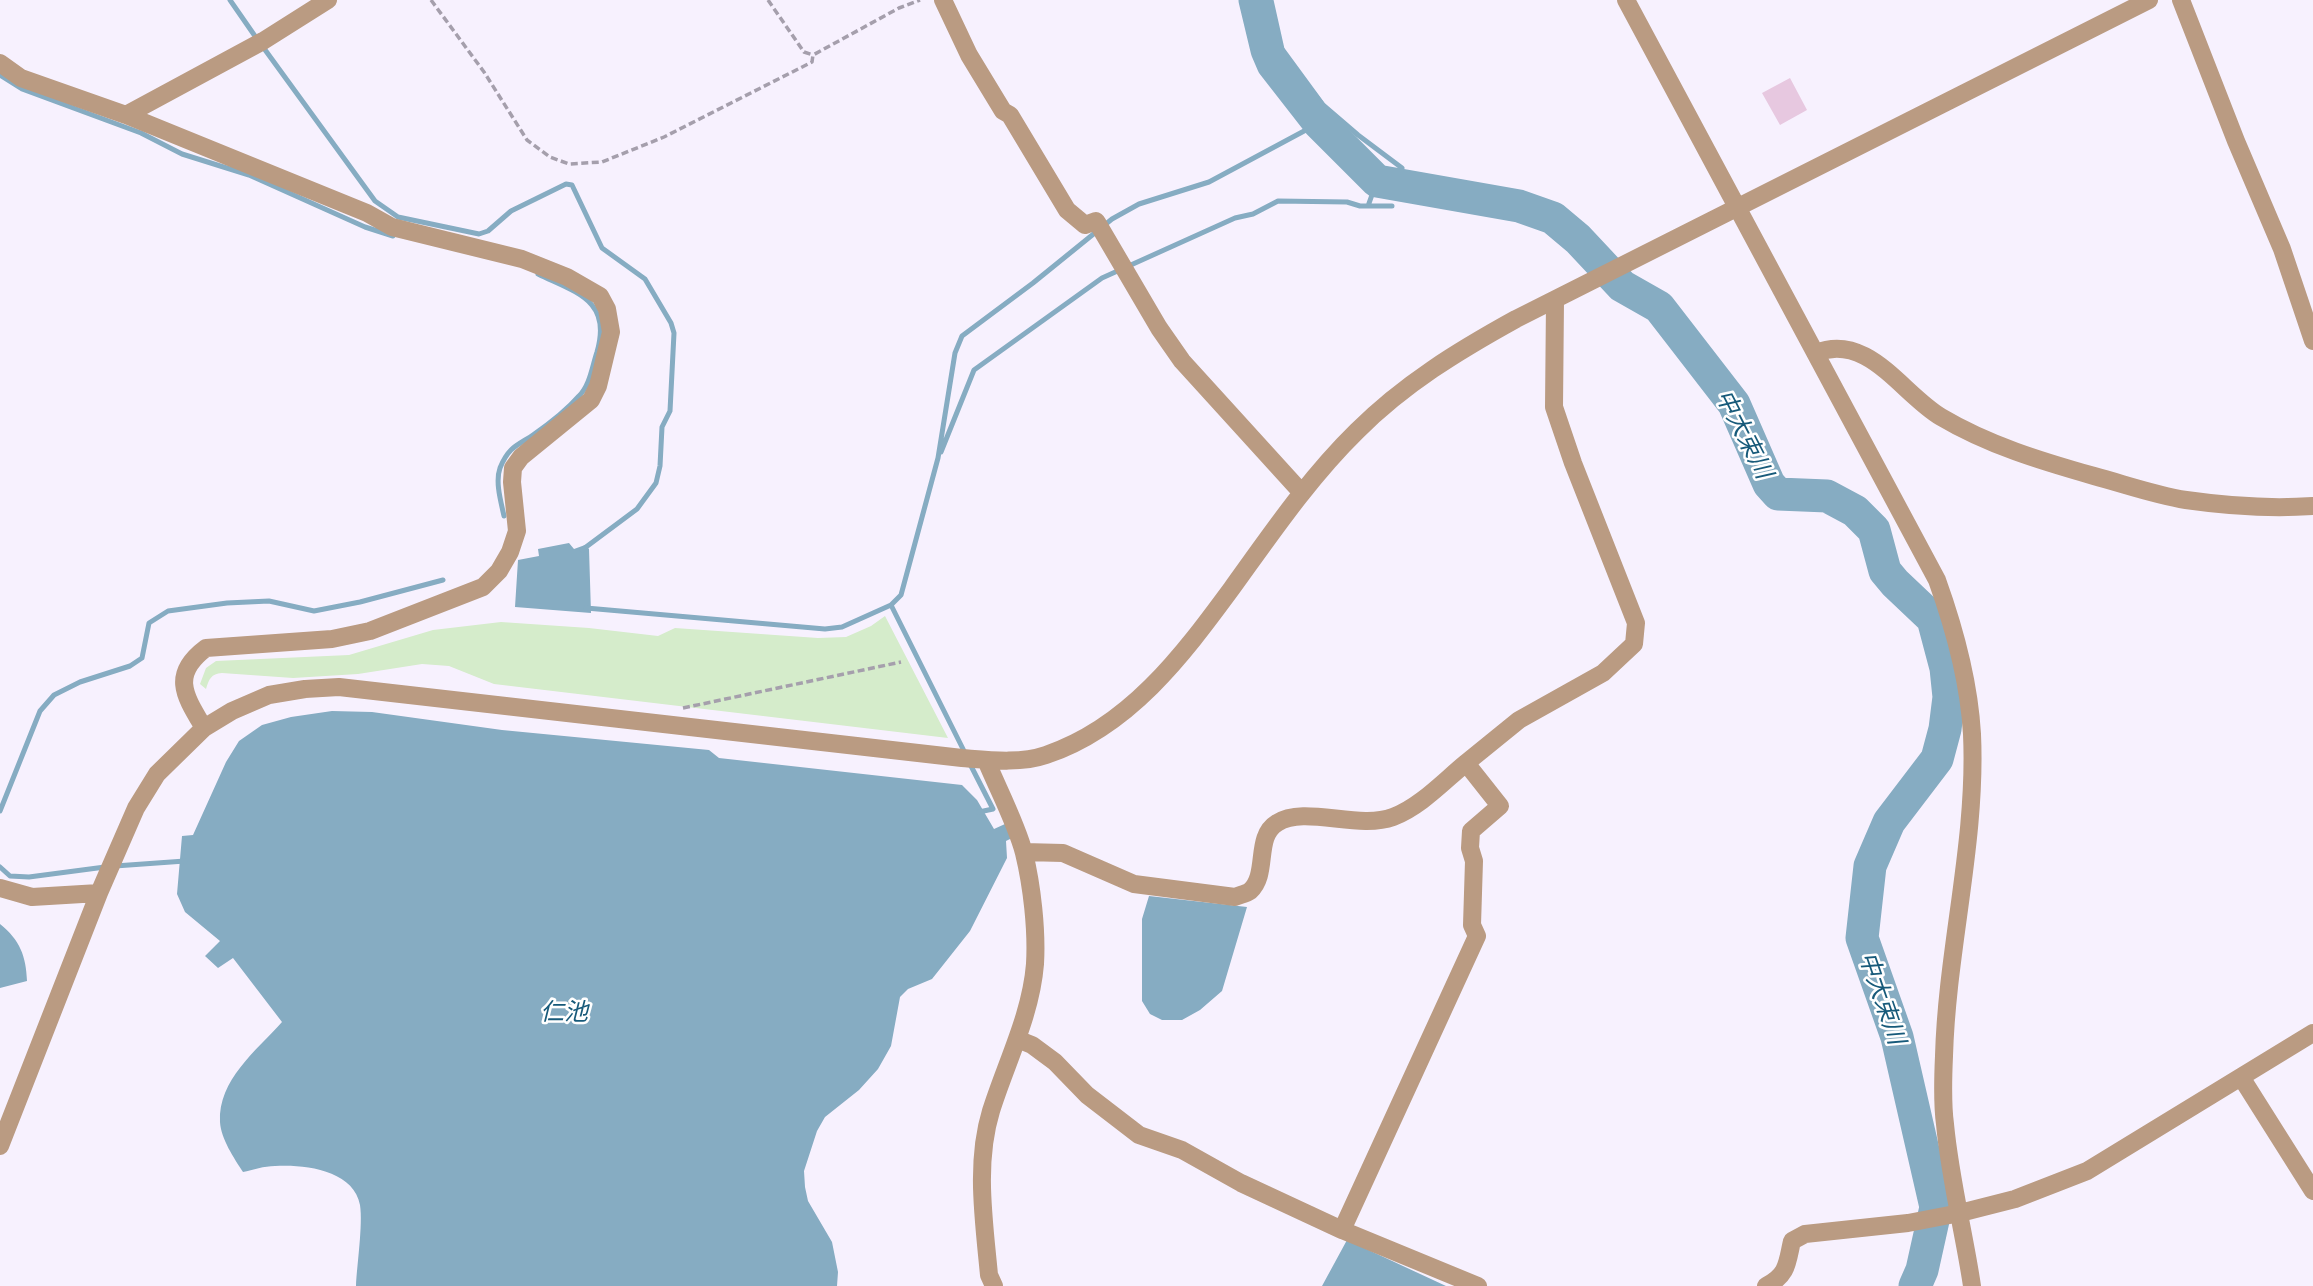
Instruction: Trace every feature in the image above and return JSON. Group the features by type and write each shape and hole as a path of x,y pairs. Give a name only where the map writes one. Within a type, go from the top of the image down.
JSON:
{"street":[{"path":"126,115 261,43 328,0"},
{"path":"943,0 969,55 1003,111 1010,115 1068,210 1085,225 1096,222 1101,228 1159,328 1182,361 1302,493"},
{"path":"1626,0 1937,580 1960,652 1968,693 1972,776 1947,1006 1944,1216 1972,1286"},
{"path":"0,1146 101,888 136,808 157,774 204,728 232,710 269,695 339,687 974,759 1044,756 1075,743 1112,721 1149,691 1183,654 1302,493 1356,431 1407,385 1457,351 1555,300 2149,0"},
{"path":"2181,0 2282,249 2313,341"},
{"path":"0,63 21,78 126,115 367,213 392,227 494,250 567,277 600,296 610,320 611,331 598,386 591,400 521,457 513,468 517,531 510,552 499,571 483,587 370,631 332,639 206,648 193,658 185,670 183,685 188,701 204,728"},
{"path":"1024,852 1063,853 1134,884 1235,897 1250,891 1258,878 1264,842 1274,824 1288,817 1367,822 1393,817 1424,798 1519,720 1603,673 1634,644 1636,623 1573,463 1554,407 1555,300"},
{"path":"1816,353 1830,347 1856,352 1883,368 1939,416 1983,439 2037,460 2185,499 2278,509 2313,506"},
{"path":"974,759 1024,852 1035,924 1035,964 1017,1039 990,1112 981,1154 989,1275 994,1286"},
{"path":"1342,1230 1476,936 1472,925 1474,861 1470,848 1471,831 1500,806 1466,763"},
{"path":"0,888 32,897 101,888"},
{"path":"1766,1286 1777,1280 1785,1271 1792,1241 1805,1234 1944,1216 2015,1199 2087,1171 2313,1033"},
{"path":"1017,1039 1032,1045 1055,1062 1087,1095 1139,1135 1182,1150 1241,1183 1342,1230 1478,1286"},
{"path":"2241,1077 2313,1191"}],"path":[{"path":"431,0 484,72 527,140 550,157 569,164 602,162 664,137 812,62 813,55"},
{"path":"768,0 804,52 813,55 899,8 920,0"},
{"path":"678,709 901,662"}],"green space":[{"path":"885,616 948,738 494,684 449,666 422,664 358,674 293,678 222,673 211,678 206,689 200,684 206,668 216,661 349,655 433,630 501,622 658,636 675,628 818,638 846,637 871,626"}],"water":[{"path":"569,543 574,549 585,545 589,549 591,613 515,607 518,560 539,556 538,549"},
{"name":"仁池","path":"332,711 372,712 502,730 709,750 719,758 962,785 977,800 994,829 1005,824 1012,838 1006,841 1007,858 970,931 932,979 908,989 900,997 891,1046 878,1069 859,1090 825,1117 817,1131 804,1171 805,1187 808,1201 832,1242 838,1272 837,1286 356,1286 361,1213 356,1193 348,1184 326,1172 300,1166 271,1166 243,1172 223,1135 221,1107 225,1093 240,1067 282,1022 233,958 218,968 205,956 220,941 185,912 177,894 182,836 193,835 226,762 239,741 262,725 291,717"},
{"path":"1149,896 1247,907 1222,991 1200,1010 1182,1020 1162,1020 1150,1014 1142,1001 1142,919"},
{"path":"0,924 13,936 21,949 27,981 0,988"},
{"path":"1347,1240 1446,1286 1322,1286"}],"building":[{"path":"1790,78 1807,110 1780,125 1762,93"}],"waterway":[{"path":"230,0 257,39"},
{"name":"中大束川","path":"1255,0 1273,64 1319,123 1377,181 1519,206 1553,218 1578,239 1622,286 1659,307 1734,404 1769,484 1778,494 1827,496 1855,511 1874,530 1885,571 1933,619 1946,668 1949,697 1945,729 1937,759 1889,822 1870,866 1862,938 1897,1037 1936,1207 1922,1270 1915,1286"},
{"path":"1271,0 1282,49 1323,105 1402,168"},
{"path":"263,47 375,201 398,217 479,234 488,231 511,211 566,184 572,185 602,248 645,279 674,333 670,411 662,427 660,466 656,483 637,509 582,550"},
{"path":"0,75 22,89 141,133 182,154 249,175 365,227 393,236"},
{"path":"965,753 891,605 901,595 938,458 955,353 962,336 1112,219 1139,204 1209,182 1319,123"},
{"path":"1368,206 1377,181"},
{"path":"941,452 974,370 1102,278 1278,201 1392,206"},
{"path":"504,516 498,479 503,461 513,448 557,417 583,392 590,376 600,334 600,321 588,301 578,293 538,274"},
{"path":"0,811 40,711 54,695 80,682 130,666 142,658 149,623 168,611 227,603 269,601 314,611 443,580"},
{"path":"586,608 825,629 842,627 891,605"},
{"path":"969,762 993,809 979,812"},
{"path":"115,866 185,861"},
{"path":"0,867 10,876 29,877 105,867"}]}
